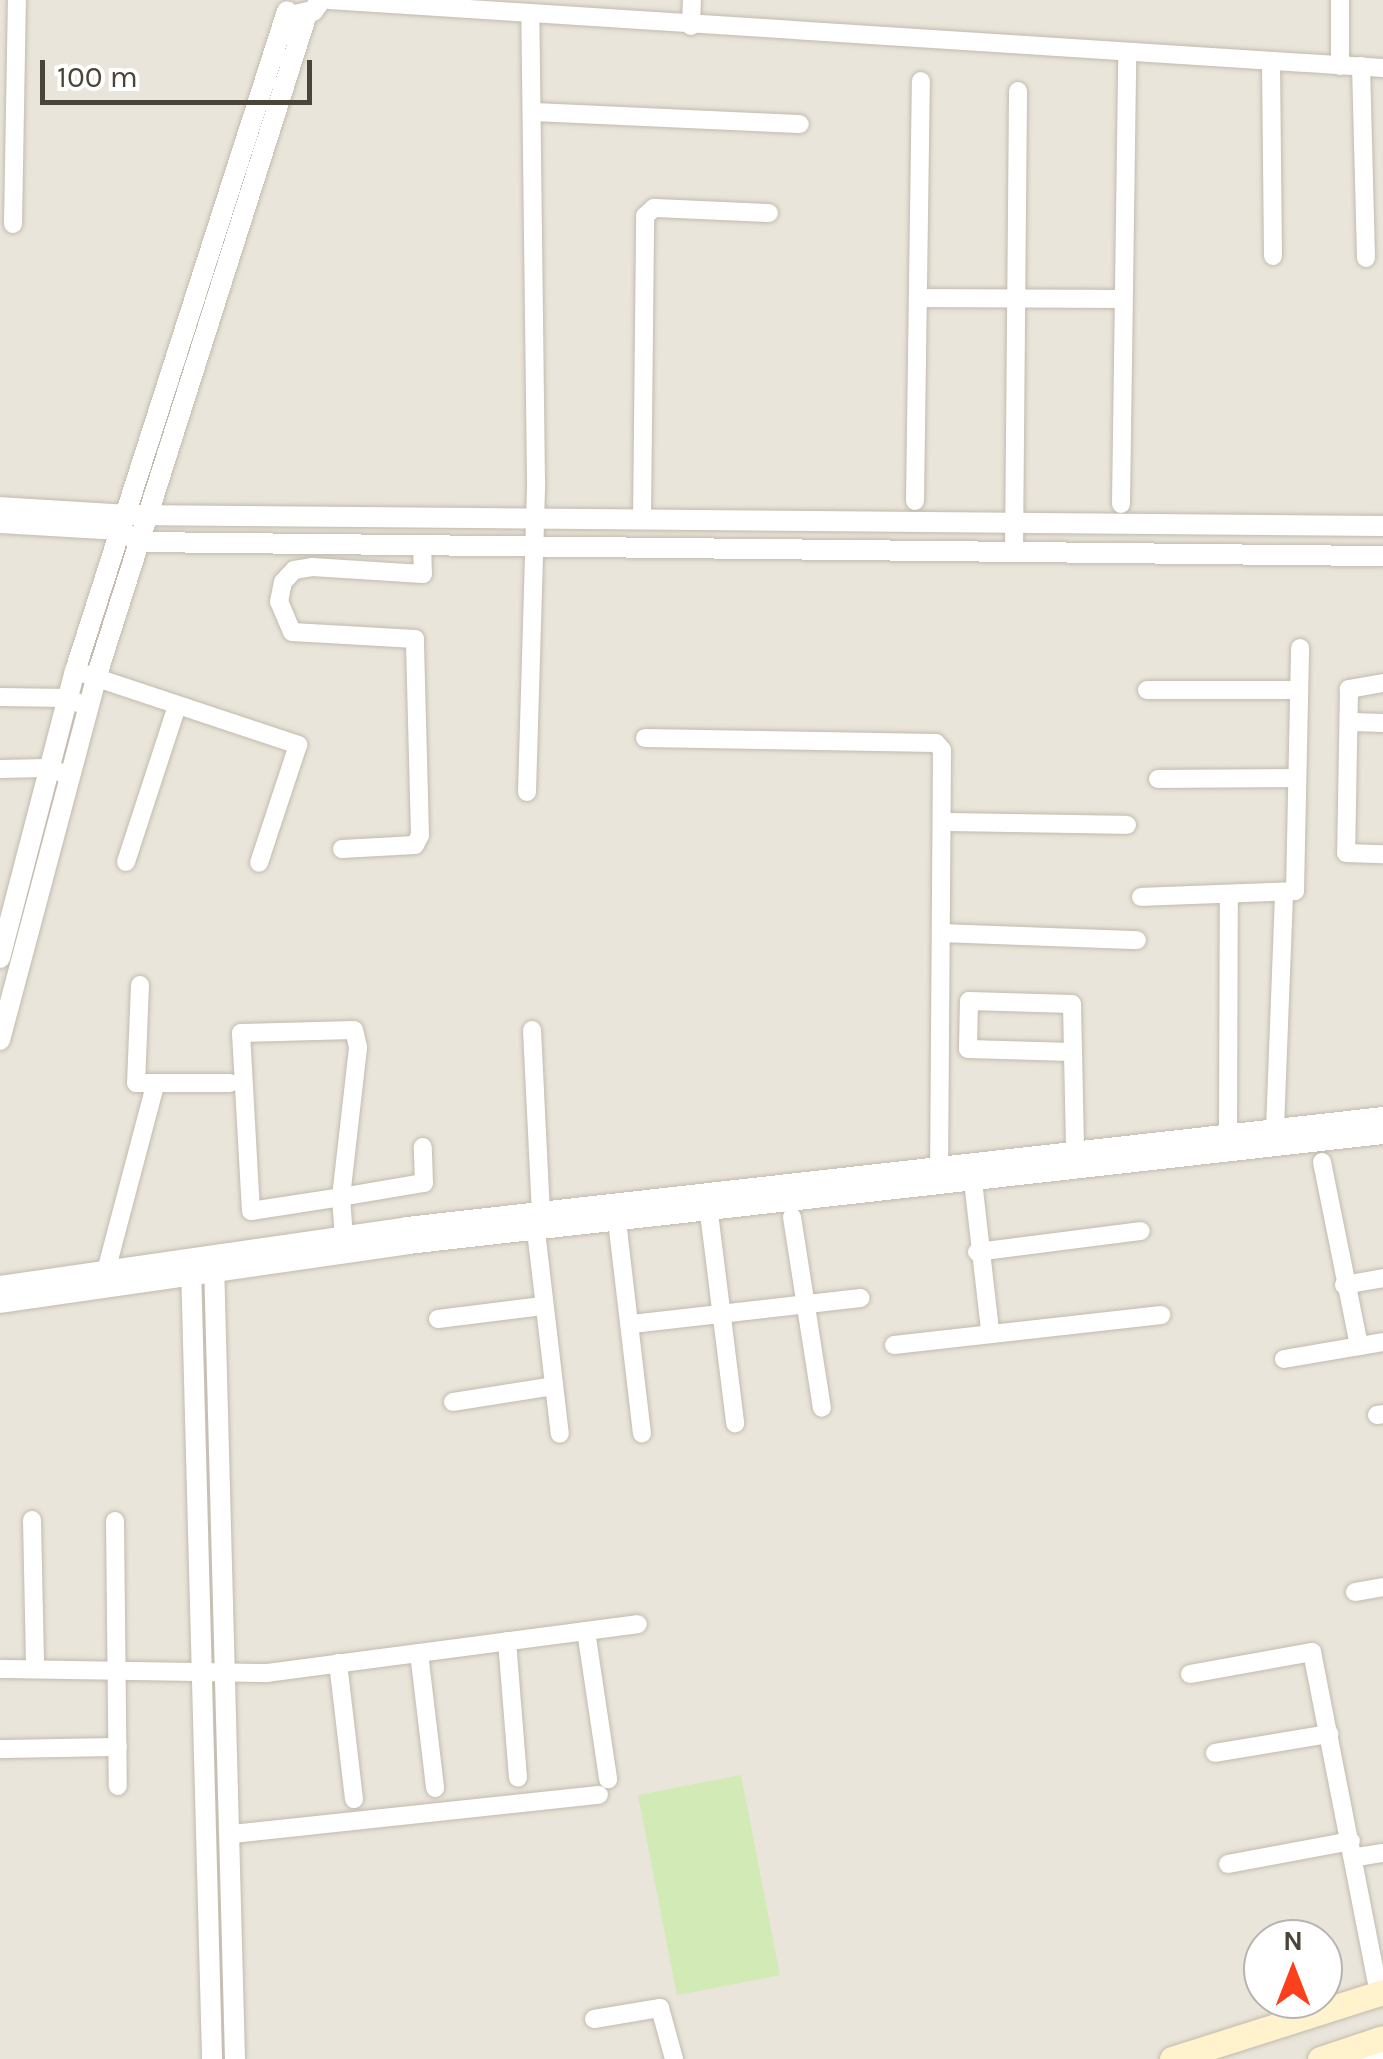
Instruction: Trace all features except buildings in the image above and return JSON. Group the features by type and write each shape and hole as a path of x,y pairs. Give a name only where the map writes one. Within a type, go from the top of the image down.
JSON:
{"main road":[{"path":"1172,2059 1381,1992"},
{"path":"1320,2059 1383,2038"}],"street":[{"path":"13,224 8,128 17,0"},
{"path":"329,0 530,13 563,8 692,26 1126,56 1383,68"},
{"path":"692,0 692,26"},
{"path":"1340,0 1340,66"},
{"path":"0,1040 96,678 150,515 299,6"},
{"path":"0,958 75,671 299,6"},
{"path":"526,792 536,518 530,13"},
{"path":"1121,504 1126,56"},
{"path":"1272,64 1274,256"},
{"path":"1360,66 1366,258"},
{"path":"915,502 922,82"},
{"path":"1014,552 1018,90"},
{"path":"532,112 800,124"},
{"path":"642,519 645,216 654,208 769,213"},
{"path":"918,298 1124,299"},
{"path":"0,507 124,522 140,542"},
{"path":"0,524 124,522 150,515 1383,526"},
{"path":"140,542 1383,556"},
{"path":"342,849 414,845 420,836 415,639 292,632 279,602 283,582 294,570 312,567 423,574 422,545"},
{"path":"1141,897 1295,892 1294,778 1300,648"},
{"path":"75,671 298,745 259,863"},
{"path":"1383,682 1350,686 1353,722 1346,853 1383,854"},
{"path":"1147,690 1296,690"},
{"path":"0,697 68,698 88,707"},
{"path":"126,862 177,706"},
{"path":"1353,722 1383,723"},
{"path":"645,738 936,744 946,758 939,1167"},
{"path":"0,769 47,768 71,776"},
{"path":"1158,780 1294,778"},
{"path":"942,822 1127,824"},
{"path":"1276,1129 1284,892"},
{"path":"1228,1134 1229,894"},
{"path":"942,933 1137,940"},
{"path":"140,984 136,1083 230,1083"},
{"path":"1072,1052 968,1049 968,1001 1069,1001 1072,1052 1074,1150"},
{"path":"344,1238 342,1197 358,1047 354,1030 241,1033 251,1210 342,1197 424,1183 422,1147"},
{"path":"532,1030 542,1306 560,1434"},
{"path":"106,1270 155,1086"},
{"path":"0,1303 191,1268 939,1167 1383,1117"},
{"path":"214,1265 344,1238 709,1213 1383,1134"},
{"path":"1322,1162 1344,1285 1360,1346"},
{"path":"973,1181 977,1252 990,1331"},
{"path":"709,1213 734,1423"},
{"path":"792,1217 822,1408"},
{"path":"617,1222 642,1434"},
{"path":"977,1252 1141,1232"},
{"path":"214,1265 236,2059"},
{"path":"0,1286 106,1270 191,1268"},
{"path":"191,1268 212,2059"},
{"path":"1344,1285 1383,1278"},
{"path":"632,1324 808,1308 861,1298"},
{"path":"438,1319 542,1306"},
{"path":"894,1345 990,1331 1162,1315"},
{"path":"1284,1359 1383,1342"},
{"path":"454,1402 554,1386"},
{"path":"32,1520 35,1667"},
{"path":"115,1521 118,1786"},
{"path":"1355,1592 1383,1587"},
{"path":"0,1669 202,1670 225,1674 638,1624"},
{"path":"232,1834 603,1788 586,1632"},
{"path":"507,1640 518,1778"},
{"path":"1190,1674 1312,1652 1381,1992"},
{"path":"418,1653 435,1788"},
{"path":"338,1663 354,1799"},
{"path":"1215,1753 1329,1734"},
{"path":"0,1749 118,1747"},
{"path":"1228,1864 1354,1849 1383,1853"},
{"path":"594,2019 660,2008 674,2059"},
{"path":"1360,2059 1383,2051"}],"shaded area":[{"path":"0,0 1383,0 1383,2059 0,2059"}],"green space":[{"path":"741,1775 780,1975 677,1995 638,1795"}]}
